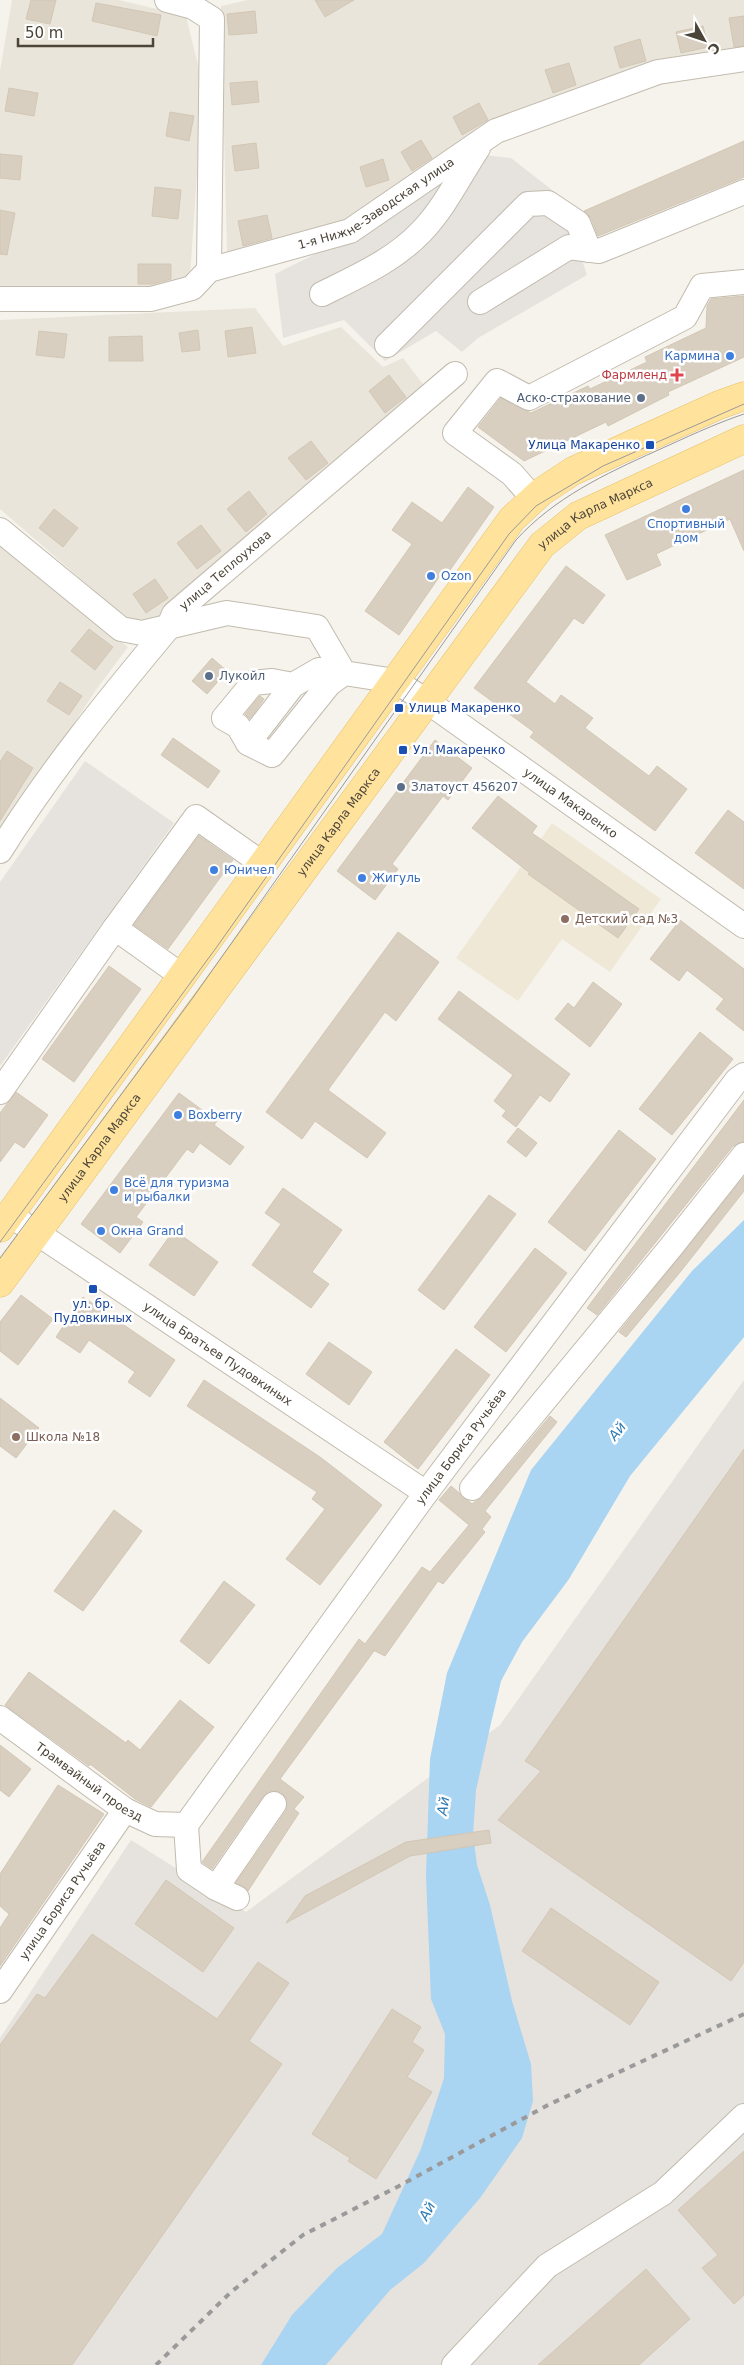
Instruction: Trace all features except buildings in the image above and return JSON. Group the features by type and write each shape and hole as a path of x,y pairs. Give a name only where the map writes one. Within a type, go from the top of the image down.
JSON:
{"main road":[{"path":"5,1221 512,519 534,499 573,471 744,396"},
{"name":"улица Карла Маркса","path":"0,1283 542,545 578,516 744,439"}],"street":[{"path":"0,299 151,299 192,288 209,270 212,20 193,7 168,0"},
{"name":"1-я Нижне-Заводская улица","path":"209,270 350,231 496,131 658,72 744,59"},
{"path":"322,294 385,262 422,231 450,193 482,140"},
{"path":"480,302 569,247 599,251 744,192"},
{"path":"387,345 528,204 548,203 578,223 588,250"},
{"path":"534,499 512,474 455,433 497,381 529,398 685,317 702,286 744,282"},
{"name":"улица Теплоухова","path":"0,850 34,797 97,713 168,628 174,614 455,374"},
{"path":"0,530 121,629 142,633 227,613 317,627 344,673"},
{"path":"248,743 293,685 318,670 395,682"},
{"path":"293,685 272,681 253,683 224,718 238,726 248,743 272,755 329,684 344,673"},
{"name":"улица Макаренко","path":"395,682 428,702 744,926"},
{"path":"0,1092 196,817 263,864"},
{"path":"116,928 182,976"},
{"name":"улица Бориса Ручьёва","path":"186,1824 426,1493 742,1075"},
{"path":"472,1488 659,1262 744,1155"},
{"name":"улица Братьев Пудовкиных","path":"5,1221 37,1232 426,1493"},
{"name":"Трамвайный проезд","path":"0,1718 125,1810 155,1824 186,1824"},
{"path":"216,1888 274,1804"},
{"name":"улица Бориса Ручьёва","path":"0,1991 125,1810"},
{"path":"186,1824 188,1870 216,1888 237,1898"},
{"path":"454,2365 547,2266 663,2193 744,2116"}],"shaded area":[{"path":"12,0 119,0 186,16 203,85 190,277 176,288 0,288 0,71"},
{"path":"248,0 744,0 744,51 517,113 349,223 227,254 221,6"},
{"path":"484,155 511,158 561,197 587,275 478,338 462,352 436,331 385,361 344,320 283,338 275,274 378,223"},
{"path":"255,308 283,346 341,327 383,367 403,358 426,388 164,614 133,624 0,509 0,320"},
{"path":"0,545 128,647 96,690 0,836"},
{"path":"85,761 174,823 0,1066 0,882"},
{"name":"Детский сад №3","path":"552,823 661,899 610,972 562,939 518,1001 456,958"},
{"path":"744,1380 744,2365 0,2365 0,2038 131,1840 246,1912 500,1725"}],"water":[{"name":"Ай","path":"744,1220 744,1337 630,1476 569,1579 522,1642 501,1681 476,1790 473,1835 477,1865 490,1905 512,2001 531,2064 533,2101 522,2138 480,2198 424,2263 390,2290 326,2365 261,2365 292,2315 337,2268 382,2234 421,2149 444,2078 445,2034 431,1999 426,1875 430,1759 447,1673 531,1470 692,1271"}],"tram line":[{"path":"0,1242 216,948 509,534 536,506 603,466 744,404"},
{"path":"0,1258 192,999 516,540 531,525 564,499 599,478 689,436 744,414"}],"railway":[{"path":"156,2365 231,2292 303,2235 399,2186 548,2105 744,2014"}],"place":[{"name":"Кармина","path":"730,356"},
{"name":"Фармленд","path":"677,375"},
{"name":"Аско-страхование","path":"641,398"},
{"name":"Улица Макаренко","path":"650,445"},
{"name":"Спортивный дом","path":"686,509"},
{"name":"Ozon","path":"431,576"},
{"name":"Лукойл","path":"209,676"},
{"name":"Улицв Макаренко","path":"399,708"},
{"name":"Ул. Макаренко","path":"403,750"},
{"name":"Златоуст 456207","path":"401,787"},
{"name":"Юничел","path":"214,870"},
{"name":"Жигуль","path":"362,878"},
{"name":"Детский сад №3","path":"565,919"},
{"name":"Boxberry","path":"178,1115"},
{"name":"Всё для туризма и рыбалки","path":"114,1190"},
{"name":"Окна Grand","path":"101,1231"},
{"name":"ул. бр. Пудовкиных","path":"93,1289"},
{"name":"Школа №18","path":"16,1437"}]}
